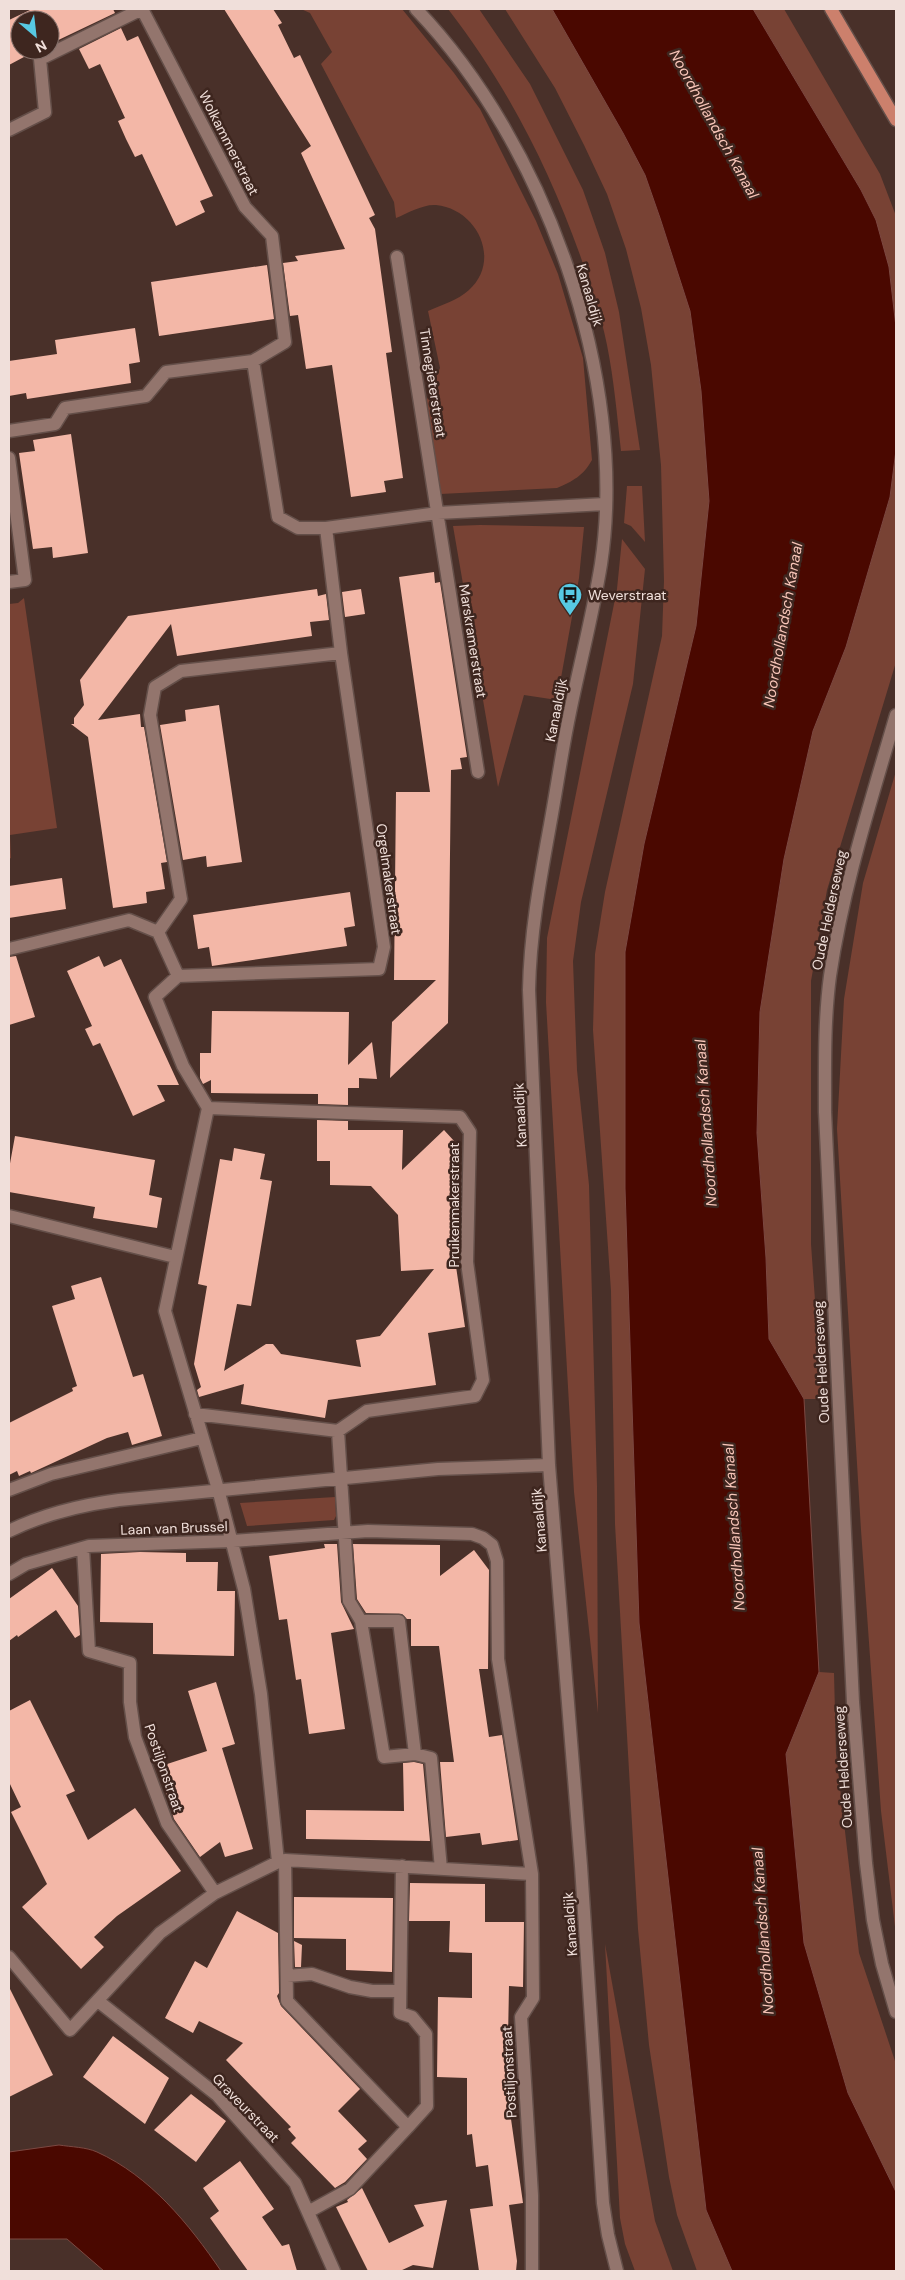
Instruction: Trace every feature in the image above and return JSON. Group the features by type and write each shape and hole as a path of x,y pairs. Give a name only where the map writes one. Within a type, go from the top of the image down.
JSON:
{"main road":[{"path":"831,9 896,120"}],"street":[{"name":"Wolkammerstraat","path":"9,130 45,112 40,59 142,9 245,207 272,236 285,342 253,361"},
{"name":"Kanaaldijk","path":"416,9 456,56 515,144 555,234 578,306 594,369 601,419 605,476 601,562 570,714 543,866 530,952 530,1028 549,1465 581,1866 603,2203 608,2235 617,2271"},
{"name":"Tinnegieterstraat","path":"398,257 438,514"},
{"path":"9,431 56,424 65,408 146,396 166,372 253,361 278,517 298,528 326,528 438,514 605,504"},
{"path":"9,458 25,580 9,582"},
{"name":"Marskramerstraat","path":"438,514 478,772"},
{"name":"Orgelmakerstraat","path":"178,976 379,969 384,947 326,528"},
{"path":"158,932 181,899 150,715 155,687 180,671 342,653"},
{"name":"Oude Helderseweg","path":"896,715 854,860 836,938 827,1011 825,1060 826,1122 853,1702 866,1863 873,1920 882,1964 896,2012"},
{"path":"9,948 129,920 158,932 178,976 155,996 183,1066 208,1108 165,1311 218,1489 244,1589 261,1694 281,1861 288,1976 287,2001 408,2128"},
{"name":"Pruikenmakerstraat","path":"208,1108 460,1117 470,1132 467,1262 483,1380 475,1396 367,1412 338,1431"},
{"path":"9,1216 175,1257"},
{"path":"195,1414 338,1431 350,1601 361,1621 384,1757 415,1754 431,1758 441,1869"},
{"path":"9,1490 51,1474 202,1438"},
{"path":"9,1531 45,1516 89,1504 218,1489 342,1478 438,1470 549,1465"},
{"name":"Laan van Brussel","path":"9,1574 26,1564 83,1548 169,1542 233,1542 345,1532 472,1534 483,1538 492,1545"},
{"name":"Postiljonstraat","path":"492,1545 497,1561 498,1659 532,1874 533,1998 521,2017 532,2195 532,2271"},
{"name":"Postiljonstraat","path":"83,1548 89,1651 130,1663 130,1702 135,1737 167,1823 215,1893"},
{"path":"361,1621 399,1621 415,1754"},
{"path":"9,1957 70,2030 160,1933 215,1893 281,1861 532,1874"},
{"path":"308,2212 350,2189 427,2106 426,2034 412,2017 400,2013 402,1866"},
{"path":"288,1976 312,1974 372,1991 400,1990"},
{"name":"Graveurstraat","path":"98,2000 217,2095 295,2183 334,2271"}],"shaded area":[{"path":"301,9 402,9 454,73 480,109 536,221 558,274 583,358 592,460 585,470 573,480 557,488 440,494 426,402 440,368 428,311 460,297 469,290 479,278 484,265 484,251 480,238 473,226 463,216 451,209 431,205 421,207 396,218 394,202 321,64 332,52 310,13"},
{"path":"448,9 479,9 530,84 583,190 605,253 619,312 640,450 621,451 612,371 602,322 568,222 524,127 507,96 469,37"},
{"path":"505,9 552,9 645,175 690,311 701,391 709,501 696,626 644,844 625,952 625,1188 639,1623 706,2210 732,2271 697,2271 677,2215 669,2177 649,2045 638,1929 615,1524 611,1291 593,1030 595,954 605,892 662,636 664,581 661,465 651,365 641,308 626,249 607,194 555,88"},
{"path":"753,9 784,9 880,174 896,216 896,327 889,267 875,220 861,190"},
{"path":"896,450 896,662 827,890 811,981 811,1244 822,1399 804,1399 769,1339 766,1258 757,1133 760,1012 784,859 813,731 846,647 890,497"},
{"path":"627,486 642,486 645,542 631,526 624,523"},
{"path":"453,526 584,527 579,578 557,700 524,695 498,787"},
{"path":"622,539 645,569 633,684 581,902 573,961 577,1070 589,1185 597,1486 598,1713 574,1492 546,1002 547,938 617,589"},
{"path":"24,598 57,828 10,835 11,858 9,859 9,604 18,603"},
{"path":"896,771 896,1935 881,1811 861,1530 837,1129 844,999 863,883"},
{"path":"335,1497 336,1516 334,1520 247,1526 240,1503"},
{"path":"819,1672 834,1673 836,1753 859,1953 896,2064 896,2192 848,2093 804,1943 786,1754"},
{"path":"605,1944 655,2221 673,2271 635,2271 625,2244 620,2218"}],"water":[{"name":"Noordhollandsch Kanaal","path":"552,9 753,9 861,190 876,220 889,267 896,327 896,450 890,497 846,647 813,731 784,859 760,1012 757,1133 766,1258 769,1339 804,1399 819,1672 786,1754 804,1943 848,2093 896,2192 896,2271 732,2271 706,2210 639,1623 625,1188 625,952 644,844 696,626 709,501 701,391 690,311 645,175"},
{"path":"59,2145 93,2150 134,2174 182,2219 221,2271 104,2271 67,2239 9,2239 9,2152"}],"building":[{"path":"113,9 115,13 60,39 60,10 30,10"},
{"path":"224,9 273,9 282,23 278,25 294,58 300,55 375,215 369,218 375,229 392,352 386,353 403,478 384,481 386,492 351,497 332,365 306,369 298,315 290,316 283,263 298,261 295,256 345,249 301,153 311,146"},
{"path":"9,20 10,60 18,60 9,65"},
{"path":"121,28 127,41 138,36 213,196 200,201 205,212 176,226 142,154 135,157 126,139 118,121 125,118 100,64 89,69 79,49"},
{"path":"267,265 274,319 159,336 151,282"},
{"path":"135,328 140,362 129,364 131,383 27,399 26,393 9,396 9,361 57,354 55,340"},
{"path":"71,434 88,553 53,558 52,547 33,549 19,453 35,451 33,440"},
{"path":"434,572 435,583 440,582 467,757 460,758 462,769 451,770 448,1023 390,1078 392,1022 436,980 394,980 396,792 430,792 399,577"},
{"path":"317,589 318,596 326,594 329,620 310,622 312,636 177,656 171,624 98,720 140,714 141,727 144,727 167,862 161,863 165,889 146,892 147,903 113,908 88,737 71,724 74,724 74,718 84,705 80,680 128,616"},
{"path":"361,589 365,614 345,617 342,592"},
{"path":"219,705 242,862 207,867 206,856 183,860 160,725 186,721 185,710"},
{"path":"62,878 66,909 9,918 9,886"},
{"path":"350,892 355,926 344,928 347,946 212,966 209,947 198,949 193,915"},
{"path":"16,956 35,1017 9,1025 9,957"},
{"path":"99,956 104,967 121,959 179,1085 157,1085 165,1101 133,1116 100,1043 93,1046 85,1029 92,1026 67,971"},
{"path":"212,1011 349,1012 348,1065 372,1042 377,1079 359,1078 359,1088 348,1088 348,1105 318,1104 318,1094 211,1093 211,1080 203,1084 200,1078 200,1053 211,1053"},
{"path":"317,1120 348,1121 348,1130 403,1130 402,1170 444,1130 455,1142 454,1253 465,1327 428,1333 436,1385 328,1400 325,1418 241,1404 244,1384 199,1397 197,1390 201,1387 194,1364 207,1286 198,1284 220,1159 232,1161 234,1148 265,1154 260,1179 272,1181 251,1306 237,1304 224,1371 266,1344 273,1344 281,1354 361,1367 356,1340 380,1336 434,1269 401,1271 398,1215 371,1186 330,1185 330,1161 317,1161"},
{"path":"15,1136 155,1160 149,1195 162,1198 157,1228 93,1218 95,1207 9,1192 9,1169"},
{"path":"101,1277 133,1377 143,1374 162,1436 132,1445 128,1432 107,1438 31,1473 30,1471 19,1476 17,1471 9,1475 9,1423 73,1391 72,1388 77,1386 52,1306 75,1299 71,1286"},
{"path":"324,1544 337,1544 341,1602 354,1629 331,1633 345,1729 309,1734 301,1679 296,1680 287,1619 279,1620 269,1556 325,1548"},
{"path":"353,1544 440,1545 440,1576 474,1550 489,1570 488,1669 479,1669 489,1737 502,1735 518,1840 482,1845 480,1833 446,1837 440,1762 454,1762 439,1646 411,1646 411,1619 407,1619 402,1614 366,1613 357,1599"},
{"path":"140,1552 186,1553 186,1562 218,1562 217,1591 235,1591 234,1656 153,1654 153,1623 100,1622 101,1554"},
{"path":"52,1568 78,1606 80,1635 75,1638 56,1610 18,1637 17,1635 9,1641 9,1599"},
{"path":"216,1682 235,1744 222,1748 253,1849 225,1857 220,1842 200,1857 174,1819 158,1767 207,1751 188,1691"},
{"path":"30,1700 75,1791 66,1795 88,1840 135,1808 181,1871 117,1916 94,1937 104,1947 81,1969 22,1907 47,1884 11,1812 21,1807 9,1782 9,1711"},
{"path":"414,1762 423,1764 430,1841 306,1839 306,1810 404,1811 403,1763"},
{"path":"410,1883 485,1884 485,1922 524,1922 523,1987 509,1986 507,2091 523,2203 509,2205 517,2261 516,2271 479,2271 470,2209 493,2206 488,2165 476,2167 472,2134 467,2135 467,2078 437,2077 438,1997 472,1998 472,1953 449,1952 450,1921 409,1921"},
{"path":"294,1897 393,1898 392,1972 346,1970 346,1939 294,1938"},
{"path":"237,1911 278,1933 279,1993 277,1996 281,2006 360,2089 338,2111 367,2141 358,2149 367,2159 345,2182 335,2188 291,2143 296,2138 288,2129 291,2127 226,2060 243,2043 199,2021 193,2033 165,2018 195,1961 207,1968"},
{"path":"294,1941 302,1945 301,1967 295,1967"},
{"path":"9,1987 53,2075 9,2097"},
{"path":"113,2036 169,2078 145,2124 83,2077"},
{"path":"191,2094 226,2121 196,2162 154,2130"},
{"path":"240,2161 274,2209 262,2217 282,2246 289,2244 297,2271 248,2271 210,2218 219,2211 203,2188"},
{"path":"362,2188 389,2243 424,2226 414,2205 447,2200 433,2268 413,2265 400,2271 368,2271 336,2207 348,2202 347,2200"}],"place":[{"name":"Weverstraat","path":"570,616"}]}
